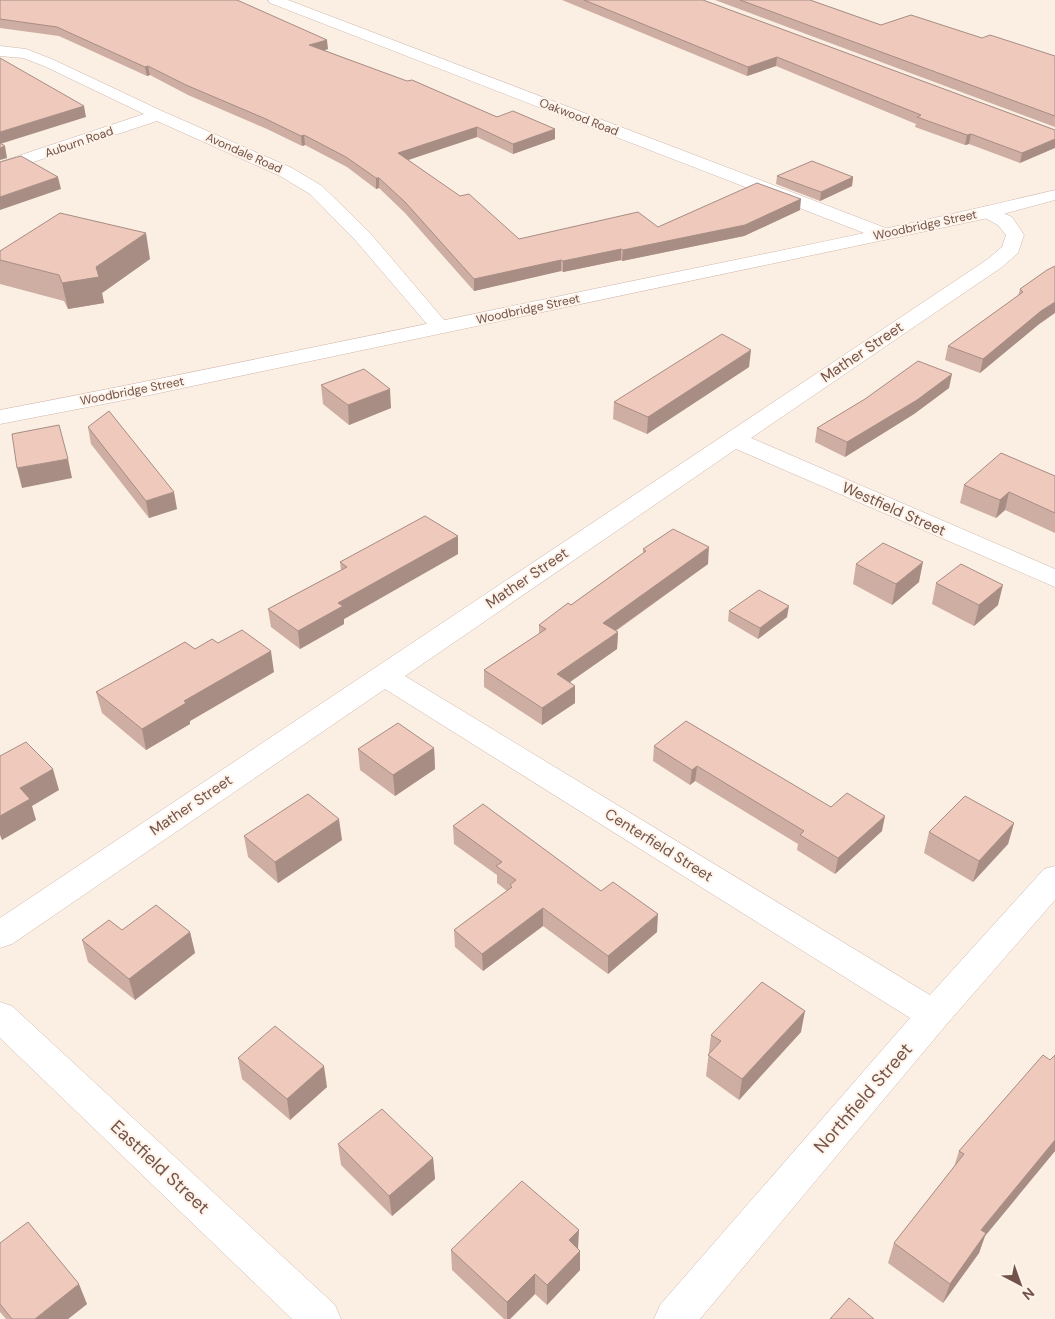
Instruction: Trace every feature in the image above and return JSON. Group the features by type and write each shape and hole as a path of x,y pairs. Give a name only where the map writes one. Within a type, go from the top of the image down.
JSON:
{"street":[{"name":"Oakwood Road","path":"275,0 884,234"},
{"name":"Avondale Road","path":"0,51 26,54 49,63 158,115 286,172 316,190 363,237 440,327"},
{"name":"Auburn Road","path":"0,168 158,115"},
{"name":"Woodbridge Street","path":"0,417 145,389 884,234 988,212 1055,195"},
{"name":"Mather Street","path":"0,935 994,263 1011,249 1015,235 1005,221 988,212"},
{"name":"Westfield Street","path":"733,439 1055,579"},
{"name":"Centerfield Street","path":"383,675 934,1015"},
{"name":"Northfield Street","path":"674,1319 934,1015 1055,878"},
{"name":"Eastfield Street","path":"0,1016 321,1319"}],"building":[{"path":"0,0 237,0 327,40 309,45 407,81 412,80 497,117 513,111 555,129 513,144 477,127 398,153 460,196 469,194 519,239 638,212 658,227 757,183 801,199 745,225 623,250 561,260 474,279 405,202 379,178 376,178 346,157 304,135 301,136 148,66 145,67 57,27 0,19"},
{"path":"584,0 703,0 1055,130 1055,139 1022,153 917,117 921,115 777,57 748,67"},
{"path":"740,0 810,0 881,25 911,15 982,38 990,35 1055,56 1055,116"},
{"path":"0,58 84,106 0,132"},
{"path":"21,156 58,177 0,197 0,162"},
{"path":"812,161 853,177 821,192 777,176"},
{"path":"60,213 146,233 96,267 99,277 62,283 59,275 0,260 0,251"},
{"path":"1055,266 1055,302 1041,311 983,359 948,346 1023,292 1020,289"},
{"path":"722,334 751,350 648,417 614,402"},
{"path":"918,361 952,374 917,400 847,442 817,428 865,399"},
{"path":"364,369 390,389 348,405 321,385"},
{"path":"109,411 174,492 146,501 88,427"},
{"path":"59,425 68,459 17,468 12,434"},
{"path":"1001,453 1055,476 1055,513 1009,492 1000,500 964,485"},
{"path":"425,516 458,536 338,603 343,606 298,631 268,609 347,567 340,562"},
{"path":"673,529 709,547 603,623 618,632 557,674 575,686 542,708 484,670 546,629 539,625 568,603 571,605 646,551 643,549"},
{"path":"883,543 923,562 896,584 856,564"},
{"path":"961,564 1003,585 979,605 936,583"},
{"path":"759,590 789,606 760,628 729,611"},
{"path":"242,630 271,651 184,701 186,703 142,729 96,692 185,642 195,649 212,639 218,643"},
{"path":"686,721 831,807 847,793 885,816 838,858 800,835 804,831 697,766 692,770 654,746"},
{"path":"398,723 434,748 393,775 358,749"},
{"path":"26,742 53,769 20,788 30,799 0,816 0,756"},
{"path":"308,794 339,819 275,862 244,836"},
{"path":"965,796 1014,823 979,861 929,832"},
{"path":"483,804 601,891 613,882 658,914 608,956 543,908 482,954 454,930 512,887 510,885 516,880 496,866 502,862 453,826"},
{"path":"156,905 190,932 129,979 82,940 109,920 122,930"},
{"path":"762,982 805,1011 742,1079 708,1055 721,1041 711,1035"},
{"path":"275,1026 324,1066 287,1099 238,1058"},
{"path":"1043,1055 1050,1060 1055,1055 1055,1140 981,1230 986,1233 950,1284 894,1243 964,1154 959,1151"},
{"path":"382,1109 433,1158 389,1196 338,1144"},
{"path":"522,1181 579,1230 569,1240 580,1251 547,1285 535,1274 507,1302 451,1250"},
{"path":"28,1222 79,1284 35,1319 12,1319 0,1304 0,1243"},
{"path":"849,1298 874,1319 830,1319"}]}
